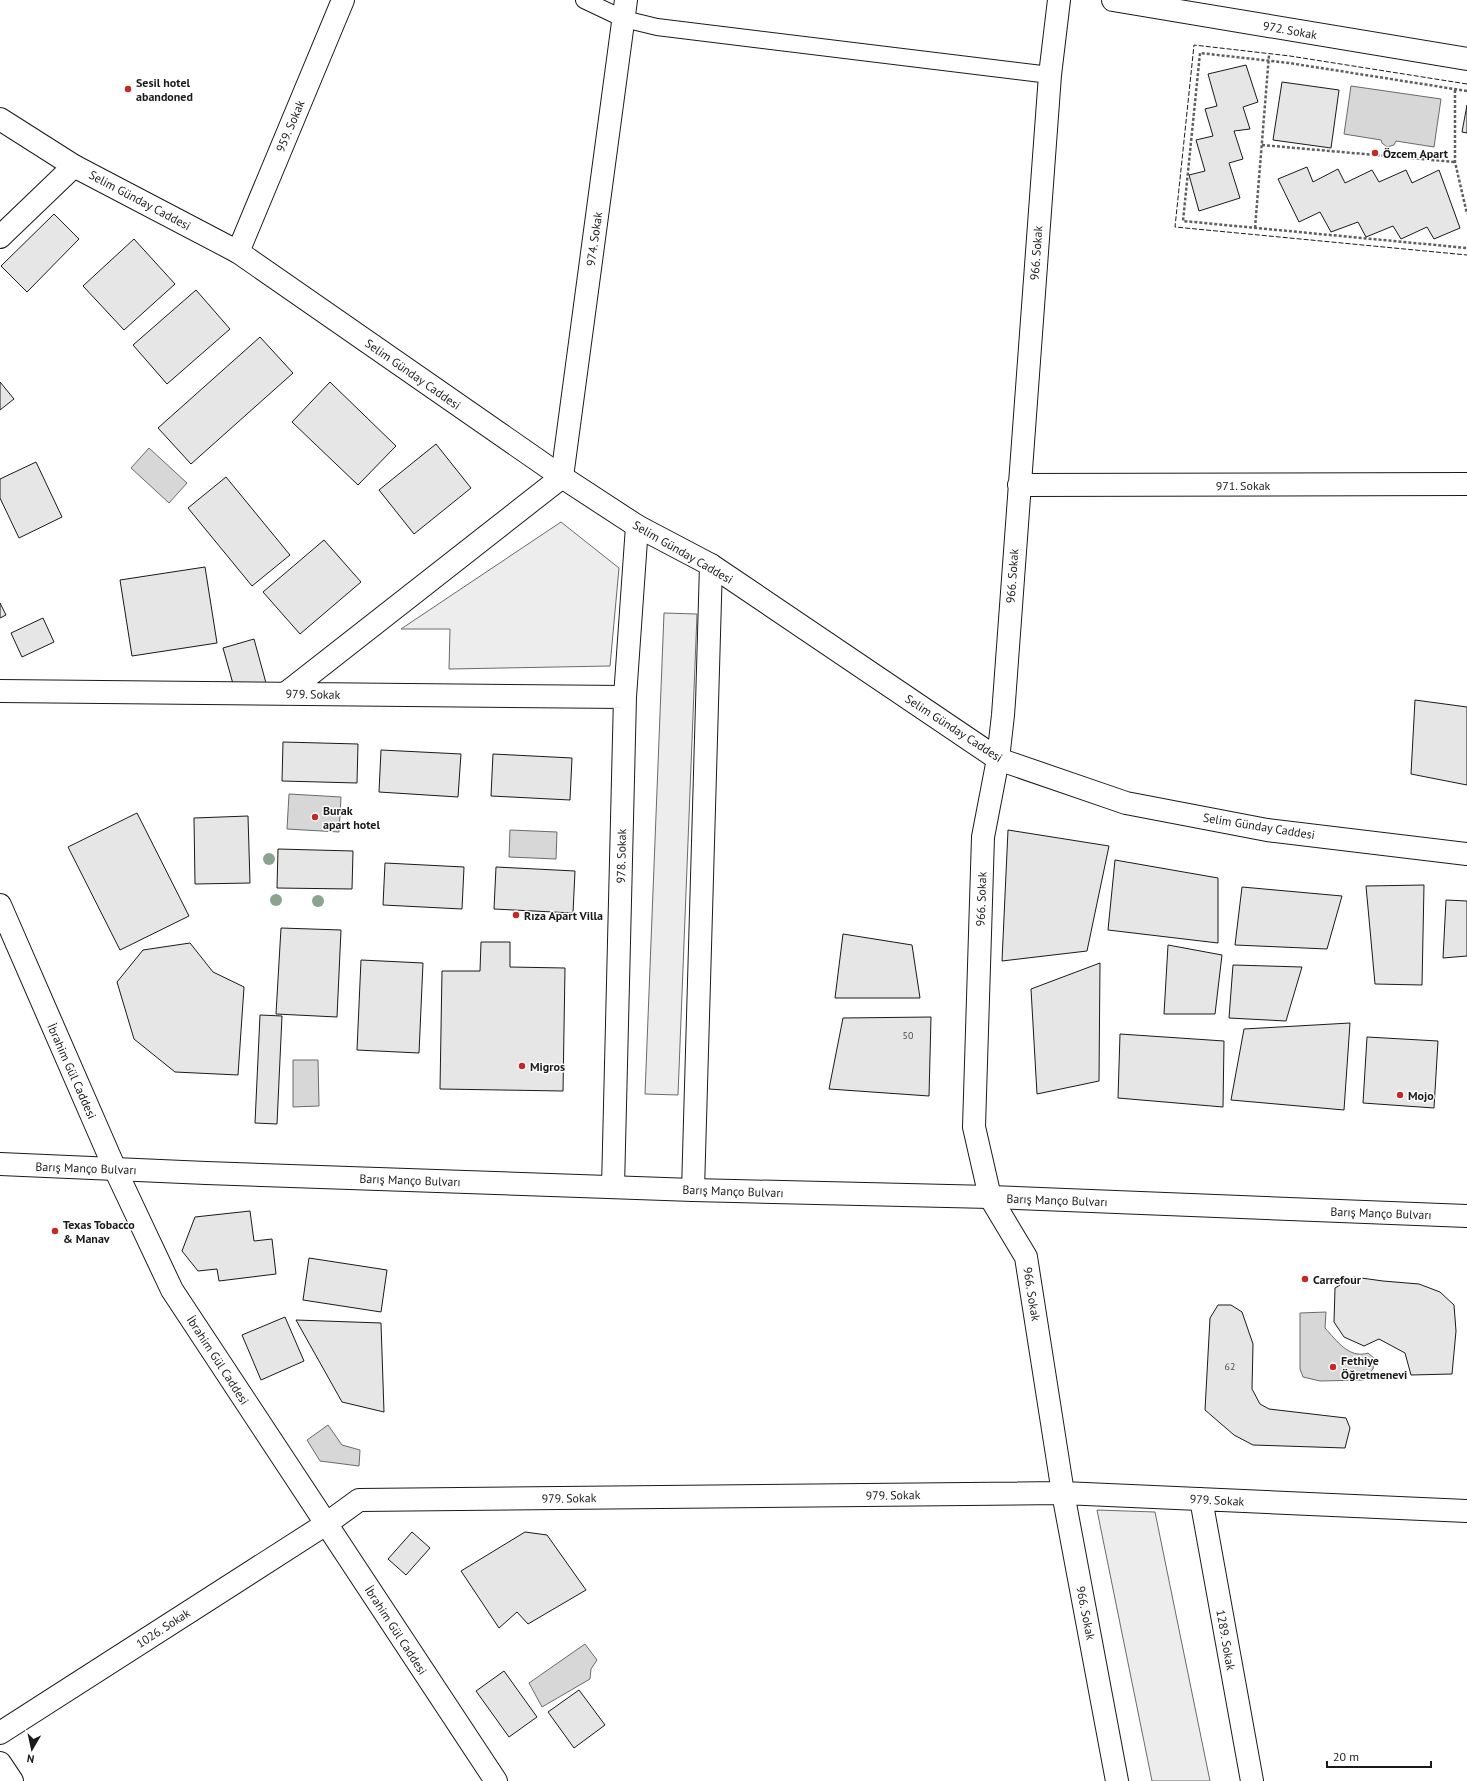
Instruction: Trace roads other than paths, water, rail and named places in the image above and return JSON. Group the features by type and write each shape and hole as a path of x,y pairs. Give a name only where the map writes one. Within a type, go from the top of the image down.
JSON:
{"street":[{"name":"959. Sokak","path":"238,252 343,0"},
{"name":"966. Sokak","path":"1059,0 1050,75 1003,715 998,759 983,837 974,1127 990,1197 1026,1257 1063,1493 1117,1781"},
{"name":"972. Sokak","path":"1113,0 1467,59"},
{"name":"974. Sokak","path":"562,477 625,10"},
{"name":"Selim Günday Caddesi","path":"0,119 74,166 238,252 562,477 637,526 711,565 998,759 1126,803 1267,830 1467,854"},
{"path":"0,237 74,166"},
{"path":"285,694 562,477"},
{"name":"971. Sokak","path":"1019,485 1467,484"},
{"name":"978. Sokak","path":"613,1187 625,697 637,526"},
{"path":"693,1190 711,565"},
{"name":"979. Sokak","path":"0,691 625,697"},
{"name":"İbrahim Gül Caddesi","path":"0,905 115,1169 172,1290 496,1781"},
{"name":"Barış Manço Bulvarı","path":"0,1164 214,1174 693,1190 990,1197 1467,1216"},
{"name":"979. Sokak","path":"326,1524 359,1500 1063,1493 1467,1511"},
{"name":"1289. Sokak","path":"1201,1499 1252,1781"},
{"name":"1026. Sokak","path":"0,1733 326,1524"},
{"path":"0,1763 12,1781"}],"lane":[{"path":"584,0 625,10 657,26 1050,75"}],"place":[{"name":"Sesil hotel abandoned","path":"128,89"},
{"name":"Özcem Apart","path":"1375,153"},
{"name":"Burak apart hotel","path":"315,817"},
{"name":"Rıza Apart Villa","path":"516,915"},
{"name":"Migros","path":"522,1066"},
{"name":"Mojo","path":"1400,1095"},
{"name":"Texas Tobacco & Manav","path":"55,1231"},
{"name":"Carrefour","path":"1305,1279"},
{"name":"Fethiye Öğretmenevi","path":"1333,1367"}]}
